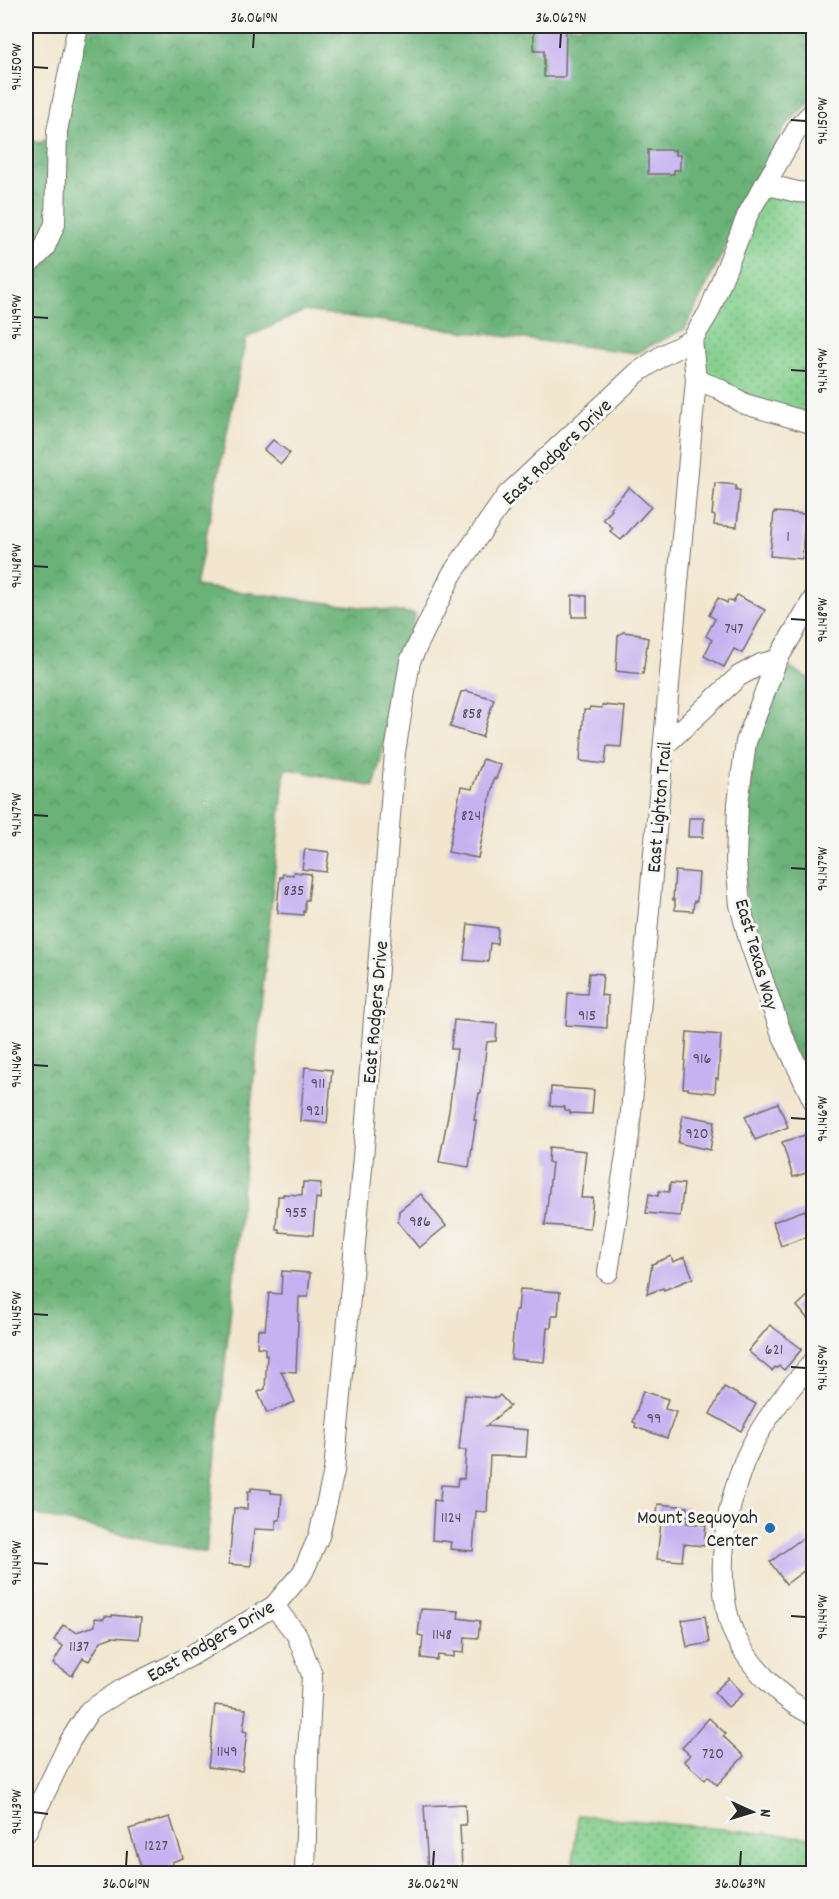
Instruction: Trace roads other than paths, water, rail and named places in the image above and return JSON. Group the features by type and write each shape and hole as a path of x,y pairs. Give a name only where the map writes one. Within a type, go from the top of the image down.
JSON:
{"street":[{"path":"26,267 44,249 55,224 57,131 78,26"},
{"path":"692,340 709,312 748,214 799,126 813,111"},
{"path":"765,184 813,194"},
{"name":"East Lighton Trail","path":"608,1272 626,1162 664,746 696,380 692,340"},
{"name":"East Rodgers Drive","path":"26,1832 35,1791 89,1711 123,1689 187,1658 274,1606 303,1572 319,1536 334,1471 395,752 410,661 452,574 507,495 637,373 663,355 692,340"},
{"path":"696,380 718,388 746,404 813,424"},
{"name":"East Texas Way","path":"813,598 777,660 746,742 738,803 736,861 740,905 750,943 781,1032 813,1102"},
{"path":"664,746 739,676 761,664 777,660"},
{"path":"813,1361 790,1387 764,1424 745,1462 731,1504 722,1552 723,1590 730,1625 751,1664 778,1692 801,1710 813,1715"},
{"path":"274,1606 297,1635 312,1675 305,1874"}],"place":[{"name":"Mount Sequoyah Center","path":"770,1528"}]}
